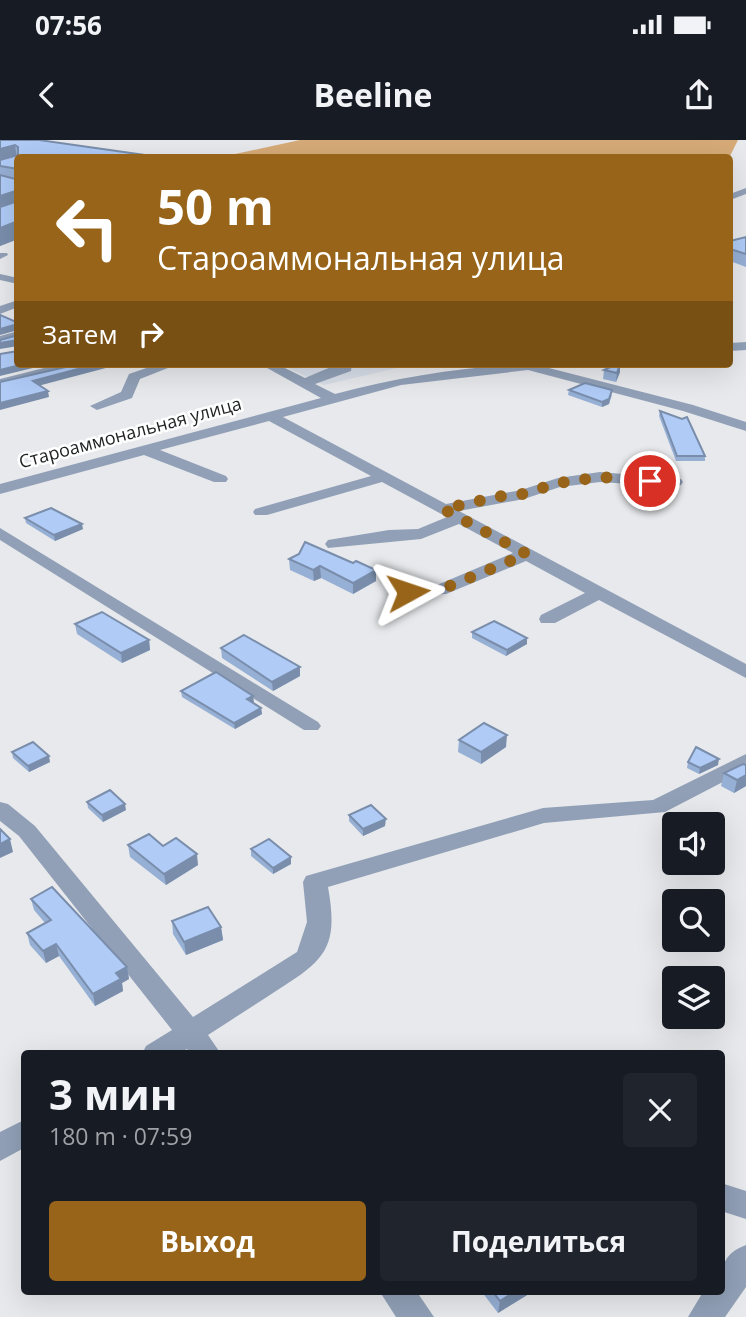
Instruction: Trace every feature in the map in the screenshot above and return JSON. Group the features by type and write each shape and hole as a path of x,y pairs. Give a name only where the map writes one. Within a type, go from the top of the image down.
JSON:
{"street":[{"path":"0,383 60,368"},
{"path":"97,406 127,395 134,377 160,368"},
{"path":"275,368 334,399"},
{"path":"305,383 346,368"},
{"name":"Староаммональная улица","path":"0,489 400,381 512,368"},
{"path":"537,368 688,408 746,427"},
{"name":"Староаммональная улица","path":"271,416 746,672"},
{"path":"145,450 220,479"},
{"path":"261,512 384,477"},
{"path":"443,509 506,495 524,494 558,483 600,477 675,482"},
{"path":"334,544 389,535 421,534 460,518"},
{"path":"0,533 311,726"},
{"path":"408,592 440,590 527,554"},
{"path":"548,619 598,593"},
{"path":"171,1050 198,1043 306,959 319,938 321,916 315,882 542,816 657,807 746,761"},
{"path":"0,809 27,831 198,1043"},
{"path":"0,1148 21,1135"},
{"path":"725,1198 746,1205"},
{"path":"725,1289 746,1260"},
{"path":"399,1295 417,1317"},
{"path":"705,1317 721,1295"}],"shaded area":[{"path":"300,140 738,140 731,154 235,154"},
{"path":"288,368 397,368 324,385"}],"building":[{"path":"0,140 39,140 138,154 18,154 18,147 15,145 0,149"},
{"path":"14,156 14,168 0,166 0,160"},
{"path":"0,175 14,179 14,191 0,196"},
{"path":"14,202 14,223 0,228 0,207"},
{"path":"746,237 746,254 733,250 733,240"},
{"path":"0,315 14,321 14,325 0,329"},
{"path":"14,336 14,341 0,343 0,340"},
{"path":"14,352 14,366 0,370 0,354"},
{"path":"61,368 82,368 33,381 48,391 0,403 0,382"},
{"path":"608,368 619,368 617,373 604,370"},
{"path":"585,383 612,390 609,399 602,402 569,390"},
{"path":"660,411 682,419 687,417 705,456 677,456"},
{"path":"51,508 82,524 54,535 25,518"},
{"path":"305,542 376,570 353,583 320,566 313,570 289,559 299,554"},
{"path":"102,612 149,640 121,653 75,624"},
{"path":"494,621 527,638 507,650 472,632"},
{"path":"244,635 300,667 272,682 221,648"},
{"path":"216,672 253,696 247,699 261,708 234,723 181,691"},
{"path":"484,723 507,735 481,752 459,740"},
{"path":"33,742 49,756 28,766 12,752"},
{"path":"696,747 719,759 700,768 688,762"},
{"path":"746,765 746,775 737,780 724,773"},
{"path":"110,790 125,804 102,815 87,802"},
{"path":"371,805 386,819 363,829 349,815"},
{"path":"0,829 10,839 0,844"},
{"path":"149,834 163,846 176,838 197,854 164,874 128,845"},
{"path":"269,839 291,857 273,868 251,849"},
{"path":"52,887 127,967 116,973 121,979 93,994 56,944 43,951 27,933 51,920 31,899"},
{"path":"208,907 221,927 184,942 172,921"},
{"path":"495,1295 509,1295 500,1301"}],"route":[{"path":"408,592 440,590 527,554 443,509 506,495 524,494 558,483 600,477 650,481"}]}
